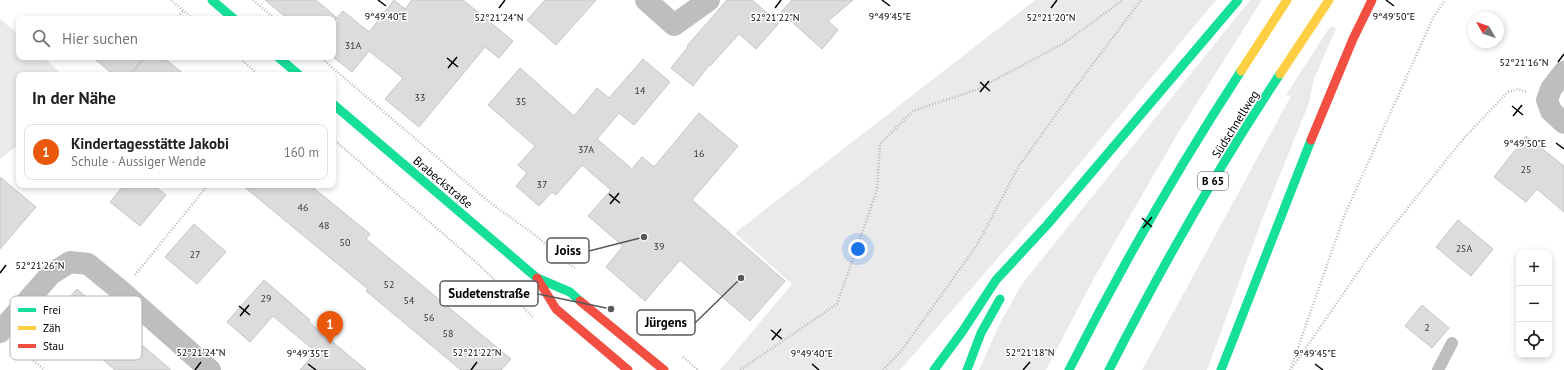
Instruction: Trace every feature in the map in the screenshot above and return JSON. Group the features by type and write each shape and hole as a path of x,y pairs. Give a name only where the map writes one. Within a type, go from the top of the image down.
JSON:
{"main road":[{"path":"212,0 231,16"},
{"path":"934,370 958,338 996,280 1047,225 1238,0"},
{"name":"Südschnellweg","path":"1069,370 1089,329 1153,215 1218,105 1287,0"},
{"name":"Südschnellweg","path":"1109,370 1180,236 1248,124 1330,0"},
{"path":"1221,370 1326,104 1353,38 1372,0"},
{"path":"282,60 296,72"},
{"name":"Brabeckstraße","path":"336,107 536,278 556,308 628,370"},
{"path":"1018,270 1047,225"},
{"name":"Brabeckstraße","path":"536,278 570,292 664,370"},
{"path":"967,370 976,343 990,315 1006,289"}],"street":[{"path":"646,0 674,25 709,0"},
{"path":"1564,72 1552,89 1547,100 1551,111 1564,123"},
{"path":"35,296 51,274 70,262 88,264 127,296"},
{"path":"142,310 210,370"}],"lane":[{"path":"1438,370 1452,344"}],"path":[{"path":"171,0 189,16"},
{"path":"253,0 272,16"},
{"path":"740,370 837,304 877,190 880,144 914,111 978,89 1064,43 1123,0"},
{"path":"883,370 902,350 977,245 1019,166 1076,85 1141,0"},
{"path":"1290,370 1345,214 1432,18 1445,0"},
{"path":"179,16 183,11"},
{"path":"132,72 142,60"},
{"path":"242,60 256,72"},
{"path":"324,60 488,201 536,236 579,271"},
{"path":"1290,370 1370,255 1469,133 1508,92 1518,89 1547,100"},
{"path":"336,142 477,263 536,320"},
{"path":"121,291 206,188"},
{"path":"681,355 698,370"},
{"path":"33,360 45,370"}],"shaded area":[{"path":"1035,0 1216,0 1067,179 900,370 720,370 792,284 735,233"},
{"path":"1250,0 1262,0 1178,133 1094,278 1046,370 979,370 1000,323 1022,284"},
{"path":"0,19 16,32 16,60 46,60 60,72 16,72 16,146 0,159"},
{"path":"1333,26 1336,29 1314,79 1309,103 1261,222 1207,370 1142,370 1291,96 1286,95 1329,28"}],"building":[{"path":"265,0 316,0 335,16 284,16"},
{"path":"394,0 405,9 412,0 463,0 513,41 499,58 485,47 419,127 385,99 403,78 369,51 352,72 336,59 336,17 337,18 343,11 369,32"},
{"path":"545,0 596,0 556,45 527,20"},
{"path":"727,0 752,0 779,23 756,49 739,34 710,66 709,65 693,86 671,68 688,47 687,46"},
{"path":"792,0 853,0 828,21 838,30 822,49 781,12"},
{"path":"643,59 670,82 634,125 619,113 597,139 632,169 642,157 654,167 699,113 738,146 692,200 785,281 750,321 680,260 645,301 606,267 623,246 588,216 611,190 582,165 556,195 552,192 539,206 516,186 527,173 518,165 535,146 488,105 520,68 574,116 597,88 609,98"},
{"path":"96,60 167,60 181,72 110,72"},
{"path":"1526,136 1564,166 1564,212 1537,189 1526,202 1494,177"},
{"path":"0,177 36,207 0,249"},
{"path":"122,188 157,188 166,195 140,226 110,202"},
{"path":"246,188 314,188 370,234 366,239 511,359 501,370 461,370 366,291 368,289"},
{"path":"1458,220 1493,249 1471,276 1436,247"},
{"path":"194,224 226,252 197,284 165,257"},
{"path":"264,280 310,320 309,322 366,370 300,370 316,352 273,316 250,342 227,322"},
{"path":"77,289 85,296 71,296"},
{"path":"1422,305 1449,328 1432,348 1405,326"},
{"path":"142,345 171,370 115,370 103,360 142,360"}],"traffic: fast":[{"path":"212,0 231,16"},
{"path":"934,370 962,332 996,280 1047,225 1238,0"},
{"path":"282,60 296,72"},
{"path":"1069,370 1109,293 1151,218 1241,71"},
{"path":"1109,370 1190,219 1280,74"},
{"path":"336,107 537,278 570,292 580,301"},
{"path":"1221,370 1311,140"},
{"path":"967,370 981,333 1000,299"}],"traffic: slow":[{"path":"1241,71 1287,0"},
{"path":"1280,74 1329,0"}],"traffic: jam":[{"path":"1311,140 1353,39 1372,0"},
{"path":"537,278 556,309 628,370"},
{"path":"580,301 664,370"}],"place":[{"name":"Joiss","path":"644,237"},
{"name":"Jürgens","path":"741,278"},
{"name":"Sudetenstraße","path":"611,309"},
{"name":"Kindertagesstätte Jakobi","path":"330,344"}]}
